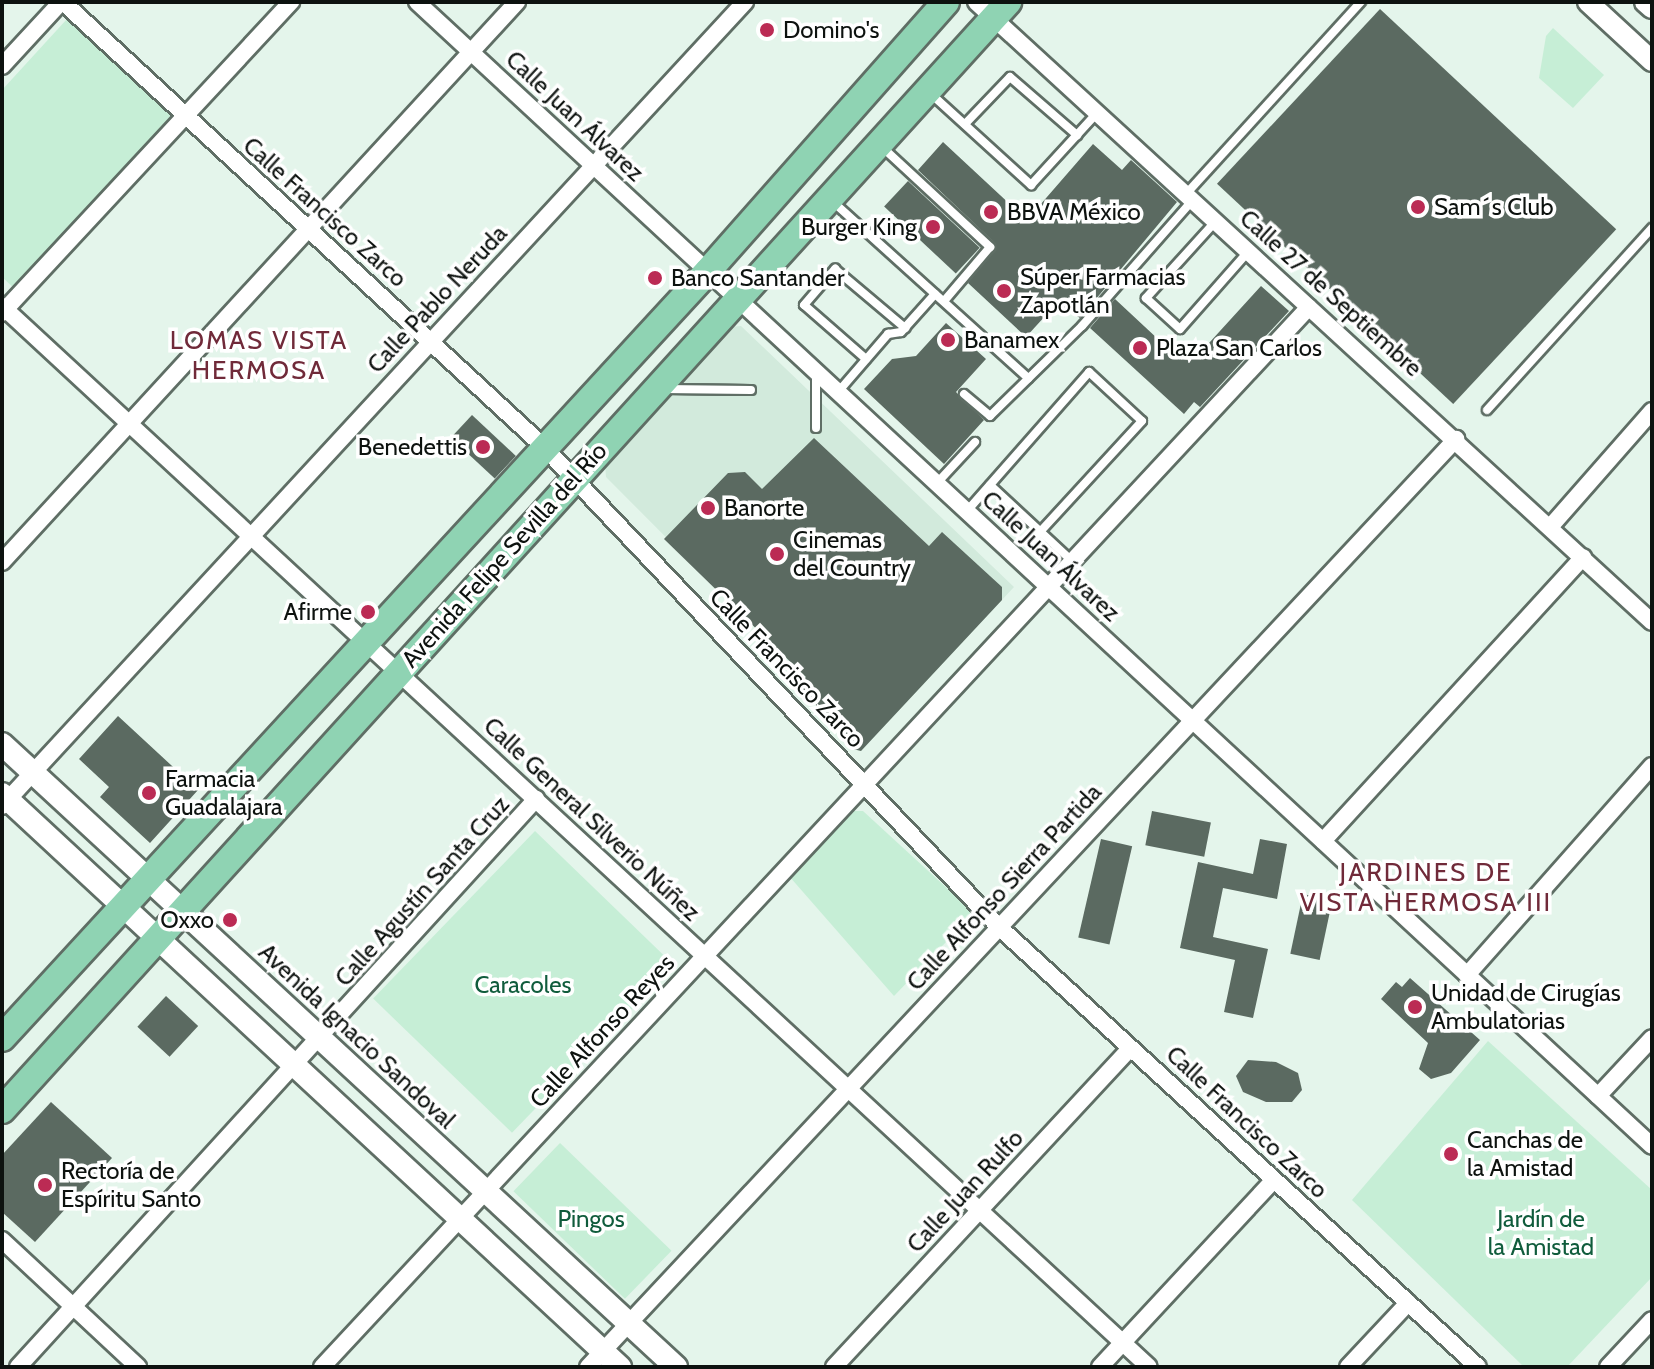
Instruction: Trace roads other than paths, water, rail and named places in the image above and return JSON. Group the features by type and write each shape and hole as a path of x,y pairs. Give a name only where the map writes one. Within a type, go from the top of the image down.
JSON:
{"main road":[{"name":"Avenida Felipe Sevilla del Río","path":"2,1038 543,446 708,271 946,2"},
{"name":"Avenida Felipe Sevilla del Río","path":"2,1110 155,936 926,90 992,7"},
{"name":"Avenida Ignacio Sandoval","path":"2,744 676,1367"},
{"path":"4,800 460,1218 595,1359 620,1367"}],"street":[{"path":"2,66 62,2"},
{"name":"Calle Francisco Zarco","path":"62,2 306,231 432,340 543,446 999,927 1478,1367"},
{"path":"3,309 291,2"},
{"name":"Calle Juan Álvarez","path":"417,2 1652,1146"},
{"path":"2,562 517,2"},
{"name":"Calle Pablo Neruda","path":"4,800 745,2"},
{"path":"1588,2 1652,61"},
{"path":"1645,2 1652,8"},
{"name":"Calle 27 de Septiembre","path":"992,7 1097,113 1551,526 1652,622"},
{"name":"Calle Alfonso Reyes","path":"322,1367 1309,307"},
{"name":"Calle General Silverio Núñez","path":"3,309 252,535 1149,1367"},
{"path":"1551,526 1652,411"},
{"name":"Calle Alfonso Sierra Partida","path":"595,1359 1456,439"},
{"path":"1323,841 1583,557"},
{"path":"1467,975 1652,766"},
{"name":"Calle Agustín Santa Cruz","path":"18,1367 297,1067 536,799"},
{"path":"1598,1096 1652,1038"},
{"name":"Calle Juan Rulfo","path":"834,1367 1130,1048"},
{"path":"1100,1367 1274,1180"},
{"path":"2,1240 138,1367"},
{"path":"1348,1367 1408,1303"},
{"path":"1608,1367 1652,1320"}],"lane":[{"path":"964,394 990,416 1028,378 1361,2"},
{"path":"965,124 1010,77 1077,135"},
{"path":"926,90 1031,185 1097,113"},
{"path":"877,143 990,247 944,301"},
{"path":"828,197 1028,378"},
{"path":"1216,222 1146,298 1180,329 1248,252"},
{"path":"1487,410 1652,228"},
{"path":"866,359 804,305 835,269 905,328"},
{"path":"838,392 888,334 905,328 935,294"},
{"path":"816,372 816,428"},
{"path":"967,511 1089,372 1142,421 1039,533"},
{"path":"655,389 751,390"},
{"path":"937,484 975,442"},
{"path":"990,485 1072,561"}],"place":[{"name":"Domino's","path":"767,30"},
{"name":"Sam´s Club","path":"1418,207"},
{"name":"BBVA México","path":"991,212"},
{"name":"Burger King","path":"933,227"},
{"name":"Banco Santander","path":"655,278"},
{"name":"Súper Farmacias Zapotlán","path":"1004,291"},
{"name":"Banamex","path":"948,340"},
{"name":"Plaza San Carlos","path":"1140,348"},
{"name":"Benedettis","path":"483,447"},
{"name":"Banorte","path":"708,508"},
{"name":"Cinemas del Country","path":"777,554"},
{"name":"Afirme","path":"368,612"},
{"name":"Farmacia Guadalajara","path":"149,793"},
{"name":"Oxxo","path":"230,920"},
{"name":"Unidad de Cirugías Ambulatorias","path":"1415,1007"},
{"name":"Canchas de la Amistad","path":"1451,1154"},
{"name":"Rectoría de Espíritu Santo","path":"45,1185"}],"district":[{"name":"LOMAS VISTA HERMOSA","path":"259,356"},
{"name":"JARDINES DE VISTA HERMOSA III","path":"1426,888"}],"park label":[{"name":"Caracoles","path":"523,985"},
{"name":"Pingos","path":"591,1219"},
{"name":"Jardín de la Amistad","path":"1541,1233"}]}
